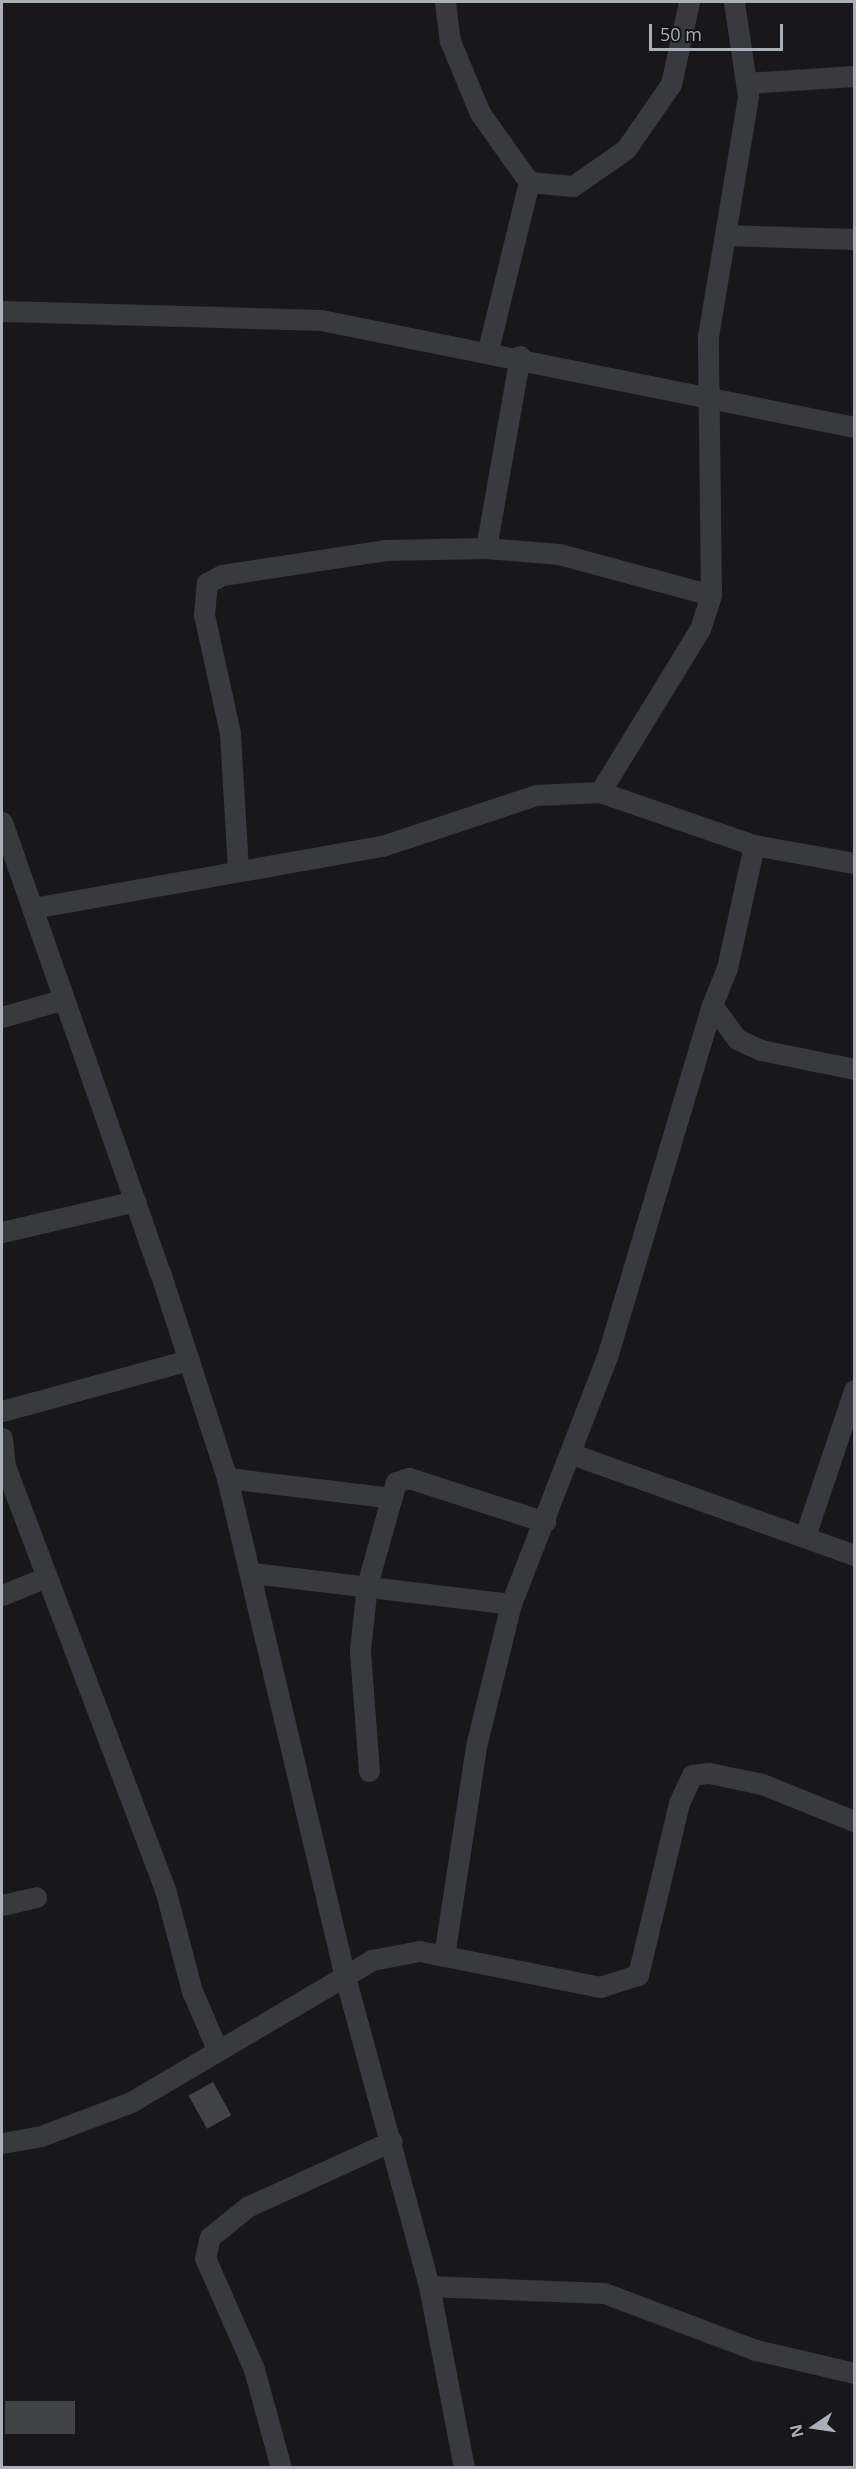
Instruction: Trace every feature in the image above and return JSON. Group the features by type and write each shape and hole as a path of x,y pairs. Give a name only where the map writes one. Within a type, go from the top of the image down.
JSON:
{"street":[{"path":"445,2 450,41 480,113 529,182 488,350"},
{"path":"529,182 573,186 626,149 671,84 689,2"},
{"path":"600,792 700,629 711,596 705,398 708,336 743,142 746,83 734,2"},
{"path":"746,83 855,76"},
{"path":"725,235 855,239"},
{"path":"2,311 321,320 520,356 705,398 855,427"},
{"path":"486,548 520,356"},
{"path":"238,869 230,733 204,615 207,583 222,575 385,550 486,548 578,558 711,596"},
{"path":"33,908 238,869 382,846 536,795 600,792 754,845 855,863"},
{"path":"2,822 33,908 61,1000 135,1201 226,1478 252,1573 344,1972 392,2141 429,2286 464,2468"},
{"path":"444,1956 476,1746 512,1604 572,1454 607,1357 712,1005 727,968 754,845"},
{"path":"2,1017 61,1000"},
{"path":"712,1005 736,1039 761,1050 855,1069"},
{"path":"2,1232 135,1201"},
{"path":"2,1411 189,1360"},
{"path":"805,1536 855,1390"},
{"path":"2,1438 5,1466 165,1889 192,1991 217,2049"},
{"path":"572,1454 855,1555"},
{"path":"226,1478 392,1498"},
{"path":"369,1771 360,1650 367,1585 396,1482 409,1479 545,1522"},
{"path":"252,1573 512,1604"},
{"path":"2,1595 46,1577"},
{"path":"2,2143 41,2136 131,2102 344,1972 372,1960 419,1951 600,1987 638,1976 679,1803 692,1775 709,1773 762,1784 855,1821"},
{"path":"2,1905 36,1897"},
{"path":"281,2468 254,2369 205,2258 210,2237 247,2207 392,2141"},
{"path":"429,2286 604,2293 756,2350 855,2373"}],"building":[{"path":"213,2082 231,2115 207,2129 189,2096"},
{"path":"5,2401 75,2401 75,2434 5,2434"}]}
